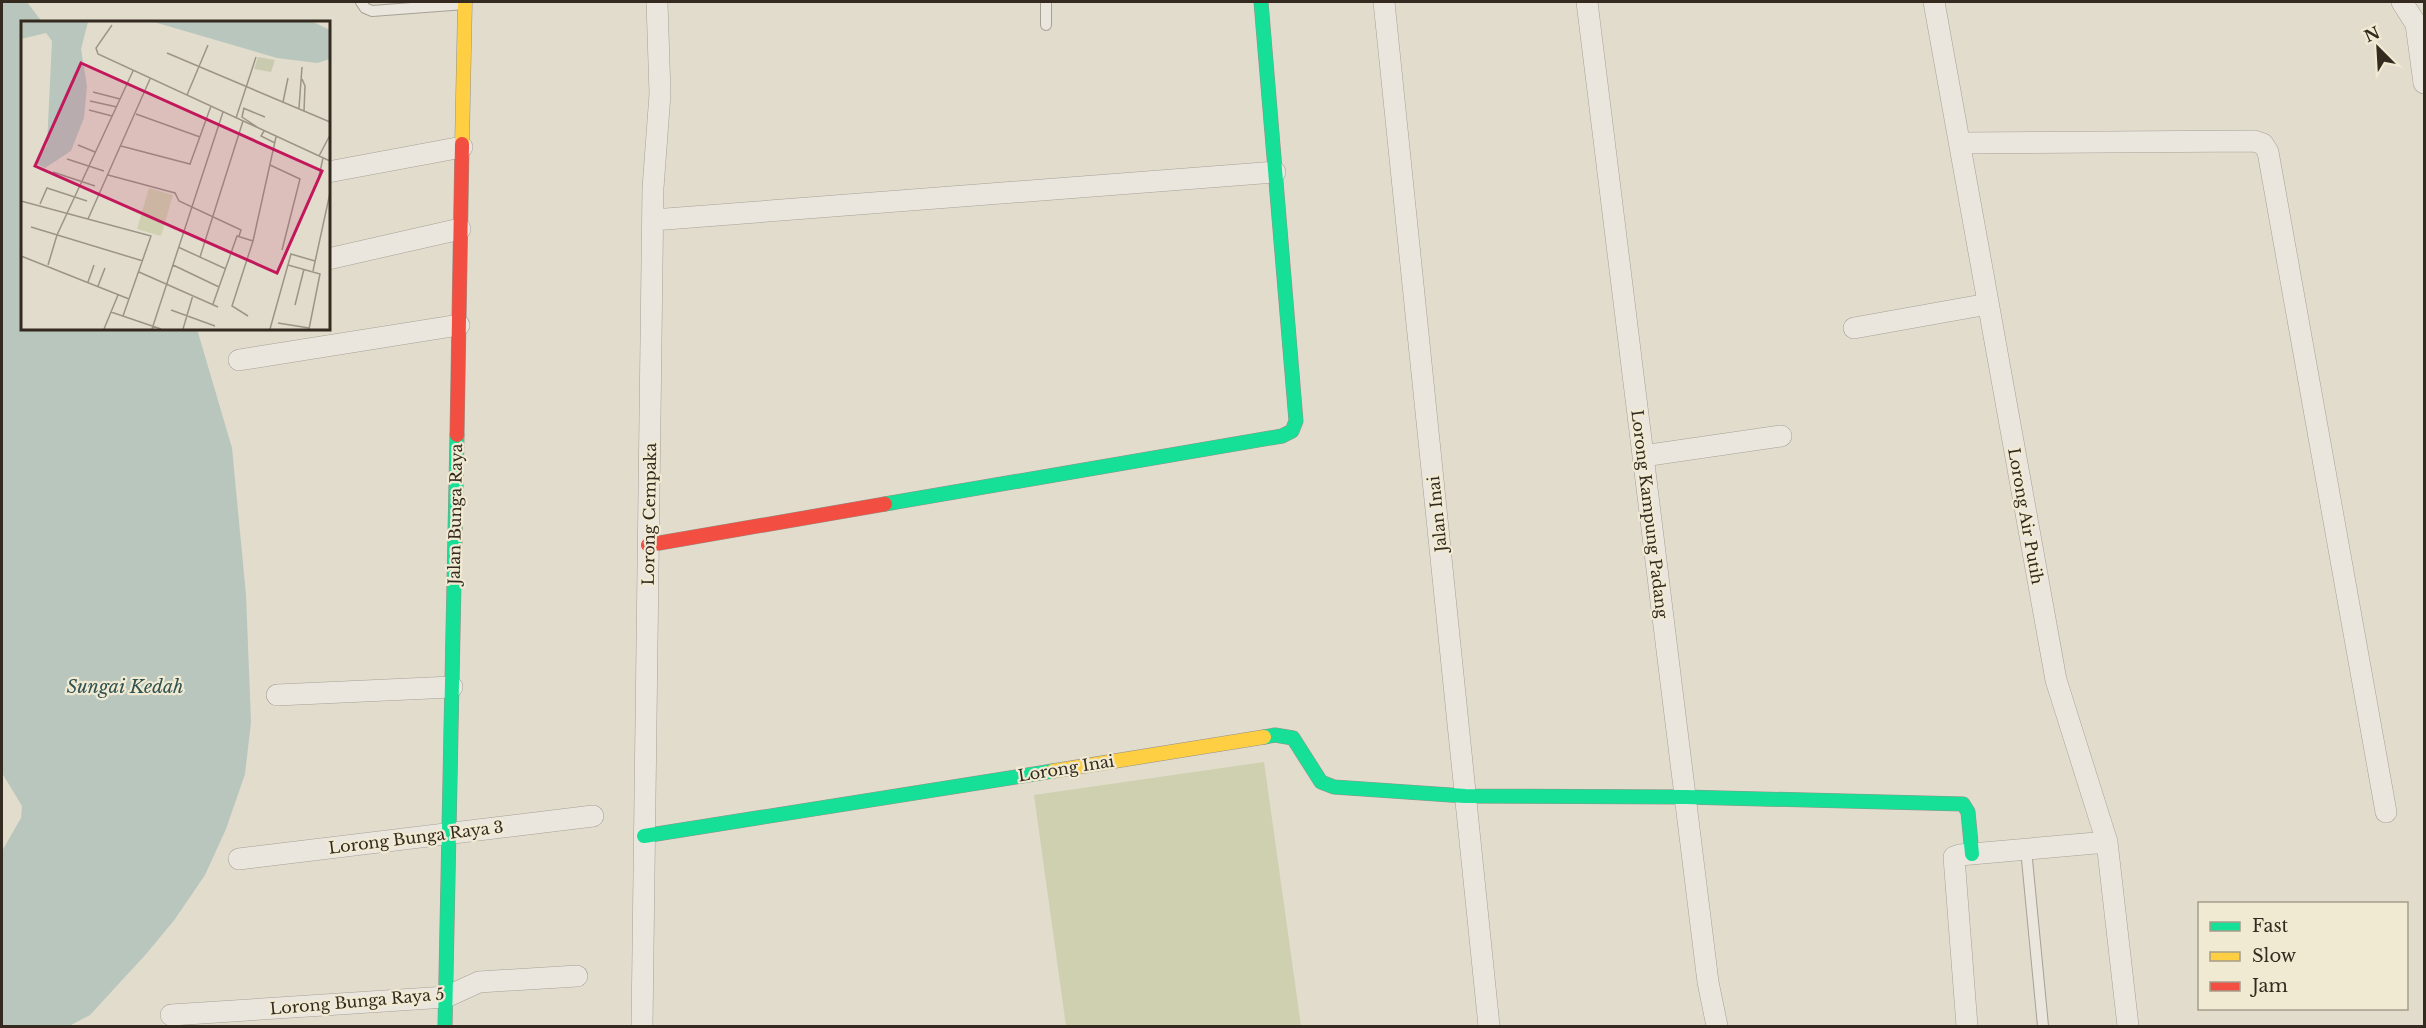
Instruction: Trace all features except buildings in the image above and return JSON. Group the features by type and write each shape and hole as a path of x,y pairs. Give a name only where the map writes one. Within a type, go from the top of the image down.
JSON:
{"street":[{"name":"Jalan Bunga Raya","path":"445,1026 465,2"},
{"name":"Lorong Cempaka","path":"642,1026 653,220 660,94 657,2"},
{"path":"648,545 1287,435 1292,431 1296,421 1261,2"},
{"name":"Jalan Inai","path":"1384,2 1489,1026"},
{"name":"Lorong Kampung Padang","path":"1587,2 1685,797 1710,993 1717,1026"},
{"name":"Lorong Air Putih","path":"1934,2 2055,680 2107,842 2128,1026"},
{"path":"2402,2 2416,24 2424,83"},
{"path":"1960,143 2254,141 2263,144 2268,152 2386,812"},
{"path":"330,172 462,147"},
{"path":"653,220 1275,172"},
{"path":"330,259 460,229"},
{"path":"1854,328 1988,304"},
{"path":"239,360 459,325"},
{"path":"1643,456 1781,436"},
{"path":"276,695 452,687"},
{"name":"Lorong Inai","path":"644,836 1275,735 1293,738 1321,782 1327,786 1465,796"},
{"path":"1465,796 1685,797 1963,804 1968,812 1972,854"},
{"name":"Lorong Bunga Raya 3","path":"239,859 593,816"},
{"path":"1967,1026 1953,862 1957,856 2107,842"},
{"name":"Lorong Bunga Raya 5","path":"171,1015 446,997 479,982 577,976"}],"lane":[{"path":"361,2 365,8 372,11 465,2"},
{"path":"1046,2 1046,25"},
{"path":"2026,849 2043,1026"}],"green space":[{"path":"1264,762 1301,1026 1066,1026 1034,795"}],"water":[{"name":"Sungai Kedah","path":"2,2 27,2 41,21 21,21 21,330 197,330 232,448 246,595 251,722 245,774 226,829 205,875 175,919 90,1015 69,1026 4,1026 2,1024 2,851 21,818 22,806 2,773"}],"traffic: fast":[{"path":"885,504 1282,436 1292,431 1296,421 1261,2"},
{"path":"445,1026 457,435"},
{"path":"1264,737 1275,735 1293,738 1321,782 1334,787 1465,796 1685,797 1963,804 1968,812 1972,854"},
{"path":"644,836 1053,771"}],"traffic: slow":[{"path":"462,144 465,2"},
{"path":"1053,771 1264,737"}],"traffic: jam":[{"path":"457,435 462,144"},
{"path":"648,545 885,504"}]}
